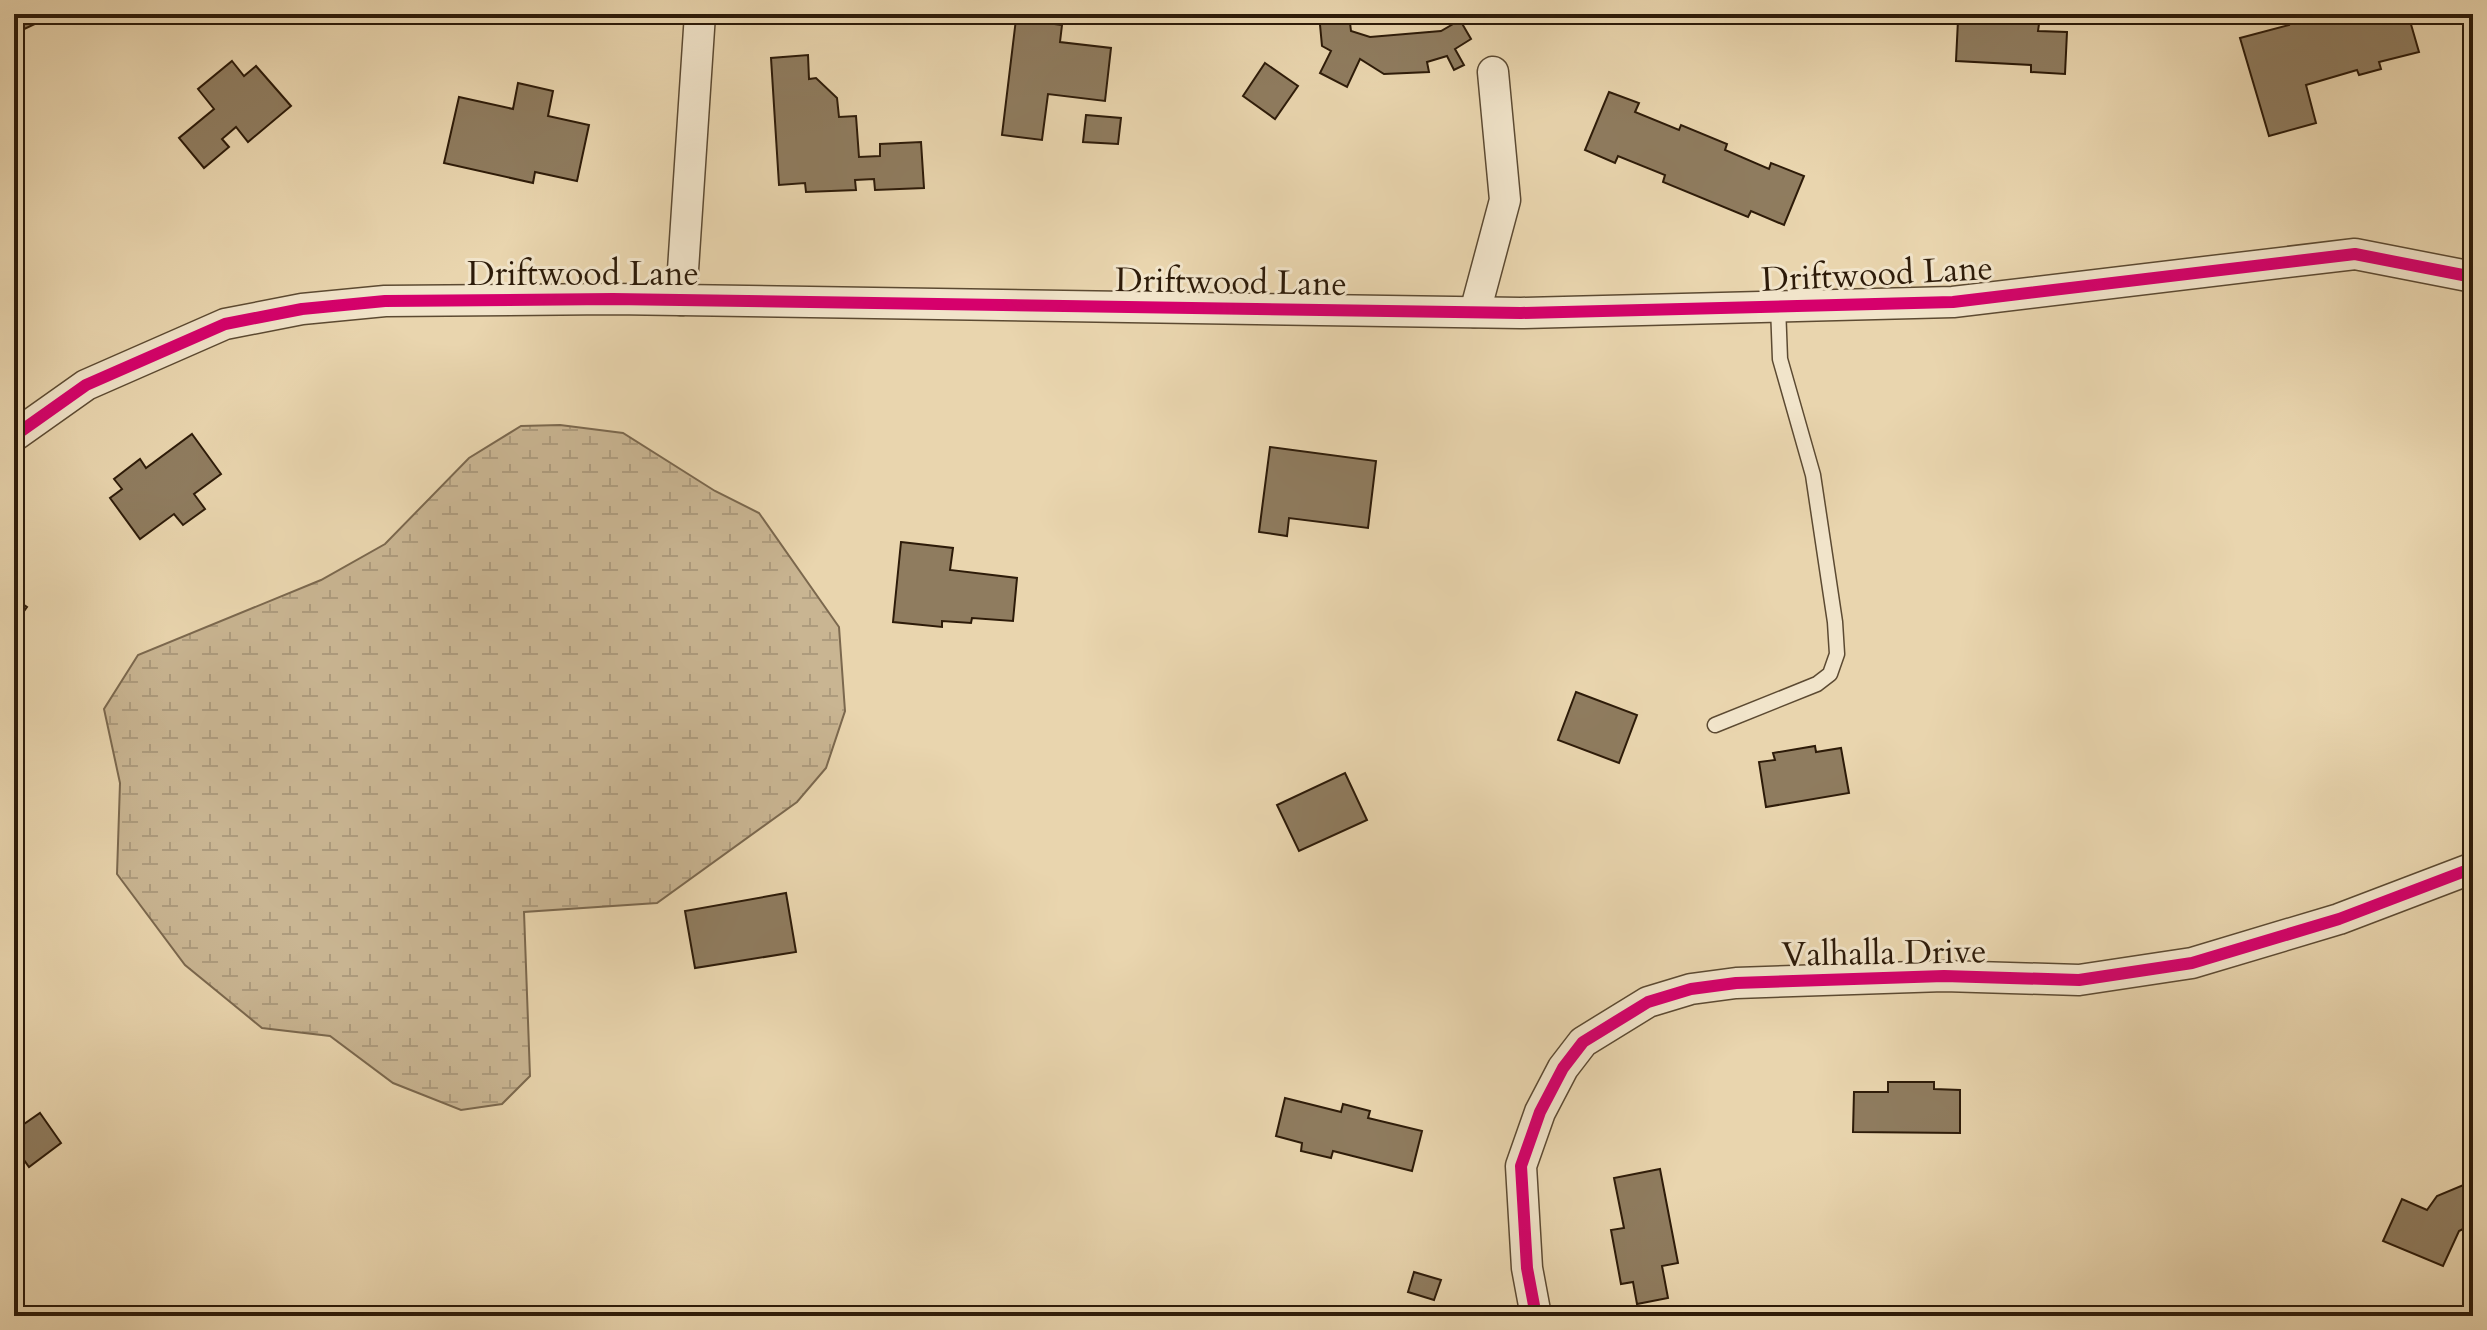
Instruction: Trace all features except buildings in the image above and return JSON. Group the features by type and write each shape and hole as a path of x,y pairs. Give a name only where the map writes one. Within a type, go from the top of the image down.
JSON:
{"street":[{"path":"681,300 700,14"},
{"path":"1475,312 1505,200 1493,72"},
{"name":"Driftwood Lane","path":"14,436 86,385 225,324 302,309 385,301 681,300 1475,312 1953,302 2355,254 2473,277"},
{"name":"Valhalla Drive","path":"1536,1316 1527,1268 1521,1166 1540,1112 1563,1068 1583,1042 1648,1002 1691,989 1736,983 1944,976 2079,980 2192,963 2339,919 2473,868"}],"lane":[{"path":"1715,725 1817,684 1830,674 1837,654 1829,571 1813,475 1780,359 1778,306"}],"green space":[{"path":"560,425 623,433 715,491 759,513 839,627 845,711 826,768 797,802 657,903 524,912 530,1076 502,1104 461,1110 393,1083 330,1036 262,1028 185,965 117,874 120,783 104,709 138,655 321,580 385,544 469,458 521,426"}],"cycle path":[{"path":"14,436 86,385 225,324 302,309 385,301 613,299 1521,313 1953,302 2355,254 2473,277"},
{"path":"1536,1316 1527,1268 1521,1166 1540,1112 1563,1068 1583,1042 1648,1002 1691,989 1736,983 1944,976 2079,980 2192,963 2339,919 2473,868"}]}
